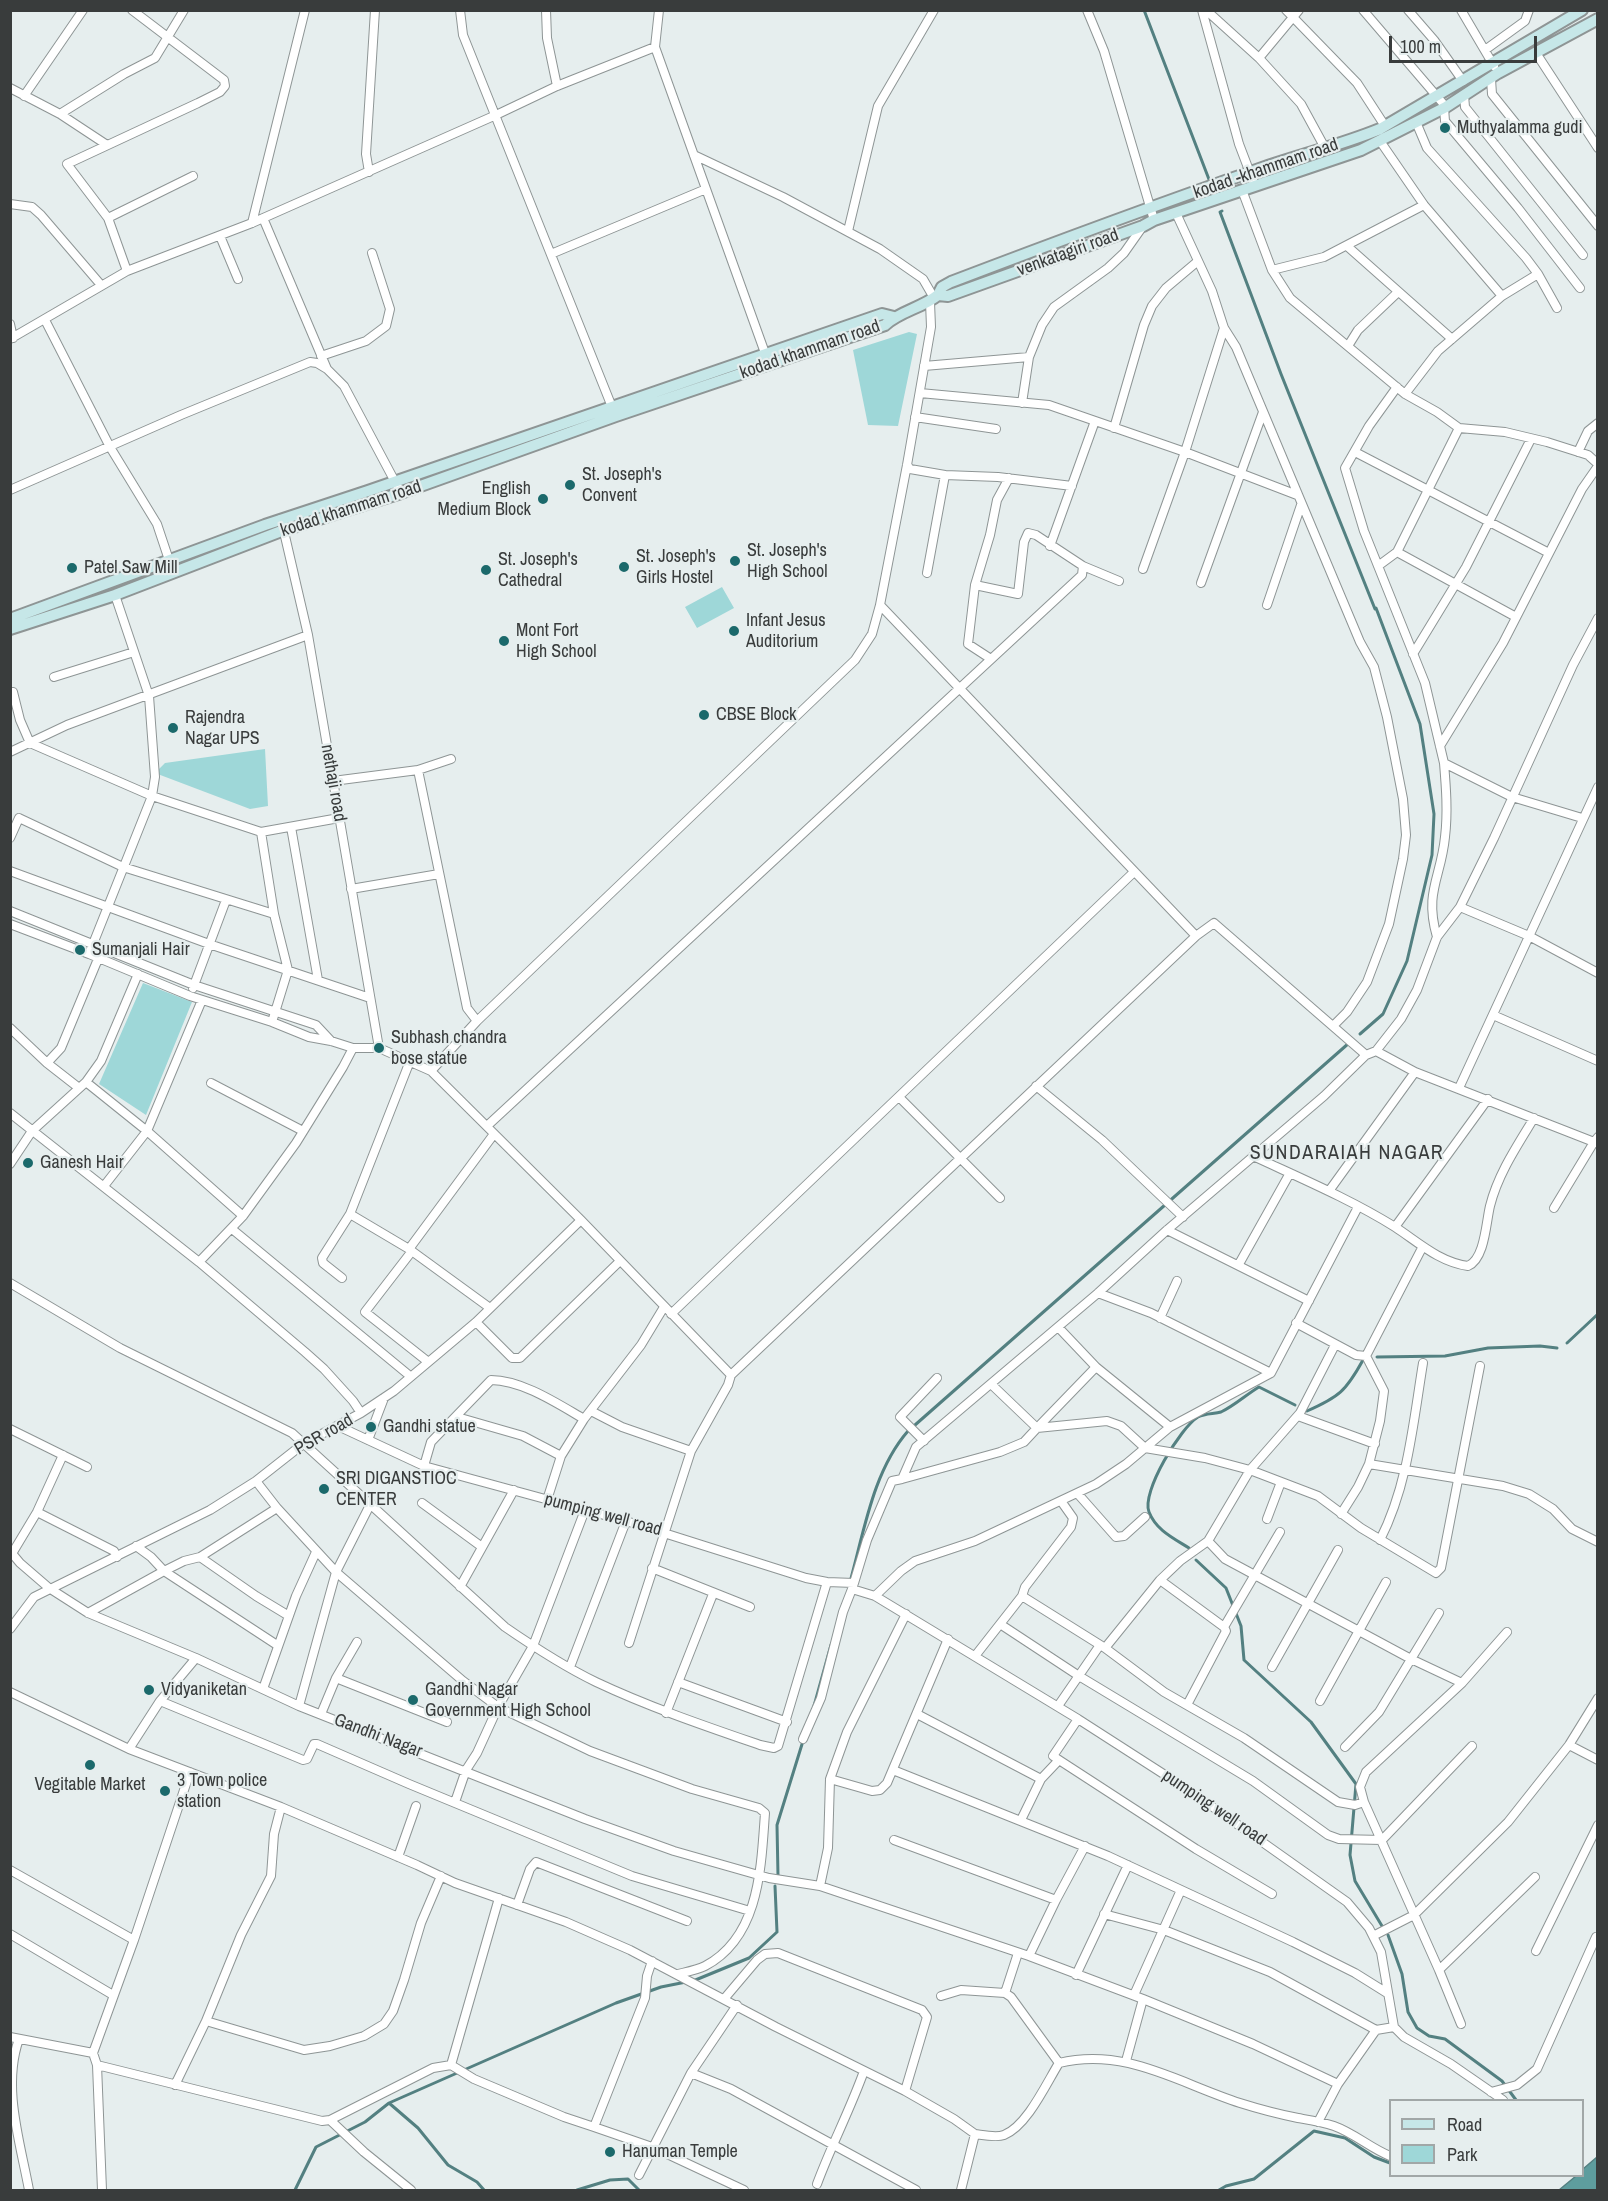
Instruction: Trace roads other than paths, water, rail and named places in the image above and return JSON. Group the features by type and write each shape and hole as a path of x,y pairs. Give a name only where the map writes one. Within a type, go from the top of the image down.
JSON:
{"main road":[{"name":"kodad -khammam road","path":"1207,203 1361,150 1380,141 1464,95 1582,10"},
{"name":"kodad -khammam road","path":"934,298 942,287 951,282 1029,251 1385,126 1463,81 1494,72 1536,53 1598,19"},
{"name":"venkatagiri road","path":"934,298 948,296 1143,226 1154,220 1207,203"},
{"name":"kodad khammam road","path":"10,619 281,519 885,325 894,317 934,298"},
{"name":"kodad khammam road","path":"10,629 115,595 284,530 400,493 765,353 882,314 894,317"}],"street":[{"path":"24,96 83,10"},
{"path":"127,271 108,218 67,164 198,103 224,88 224,80 132,10"},
{"path":"60,114 124,74 155,58 184,10"},
{"path":"252,223 305,10"},
{"path":"369,172 366,154 375,10"},
{"path":"460,10 463,35 614,411"},
{"path":"546,10 547,38 557,86"},
{"path":"659,10 655,48 765,353"},
{"path":"848,231 878,106 934,10"},
{"path":"1087,10 1104,51 1154,220"},
{"path":"1204,10 1259,58 1301,104 1325,148"},
{"path":"1204,10 1239,144 1255,186"},
{"path":"1286,10 1357,82 1385,126"},
{"path":"1259,58 1299,10"},
{"path":"1363,10 1437,96 1445,107 1445,121 1581,288"},
{"path":"1408,10 1434,40 1463,81"},
{"path":"1461,10 1485,50 1494,72 1492,94 1598,226"},
{"path":"1485,50 1525,21 1528,12"},
{"path":"10,324 12,339 127,271 252,223 496,116 557,86 655,48"},
{"path":"1536,53 1598,148"},
{"path":"10,88 60,114 107,145"},
{"path":"1464,95 1466,107 1583,255"},
{"path":"1416,122 1427,148 1538,274 1557,308"},
{"path":"1380,141 1424,205 1502,296"},
{"path":"431,1071 477,1021 855,660 872,634 880,605 907,465 934,298 923,279 880,249 783,197 694,155"},
{"path":"108,218 193,176"},
{"path":"551,254 706,189"},
{"path":"1242,190 1272,270 1290,297 1405,394 1437,412 1459,428 1505,432 1588,455 1598,465 1582,489 1503,643 1440,746"},
{"path":"10,204 32,207 41,215 101,285"},
{"path":"1272,270 1324,257 1424,205"},
{"path":"1176,213 1212,291 1224,328 1236,346 1360,642 1374,667 1396,758 1406,835 1389,924 1367,982 1347,1012 1333,1026"},
{"path":"263,218 327,369"},
{"path":"1022,403 1029,357 1042,325 1054,307 1124,254 1143,226"},
{"path":"220,236 238,279"},
{"path":"1347,246 1452,339"},
{"path":"321,356 366,341 386,326 390,309 372,253"},
{"path":"1114,428 1144,325 1152,306 1166,288 1198,261"},
{"path":"1405,394 1438,351 1502,296 1538,274"},
{"path":"1348,346 1358,330 1398,291"},
{"path":"45,320 110,447 157,524 169,560"},
{"path":"1143,569 1185,452 1224,328"},
{"path":"924,366 1029,357"},
{"path":"10,490 303,364 317,363 327,369 344,386 400,493"},
{"path":"1397,387 1369,426 1346,468 1364,531 1425,683 1444,763 1447,801 1445,838 1431,906 1431,917 1437,937"},
{"path":"920,393 1049,405 1185,452 1297,495"},
{"path":"1201,583 1263,412"},
{"path":"915,417 996,429"},
{"path":"1050,546 1095,421"},
{"path":"1578,452 1588,431 1598,423"},
{"path":"1378,566 1397,552 1459,428"},
{"path":"1413,654 1455,584 1531,439"},
{"path":"1355,452 1549,553"},
{"path":"907,465 910,469 945,475 1009,478 1072,486"},
{"path":"927,573 945,475"},
{"path":"991,659 968,644 975,585 990,535 997,500 1009,478"},
{"path":"1267,605 1301,505"},
{"name":"nethaji road","path":"281,519 308,635 379,1048"},
{"path":"975,585 1018,594 1024,542 1027,534 1031,533 1083,566 1119,581"},
{"path":"1397,552 1516,617"},
{"path":"487,1126 1082,575 1083,566"},
{"path":"89,954 152,796 155,777 149,696 115,595"},
{"path":"880,605 1196,936"},
{"path":"902,1479 916,1447 1098,1293 1167,1230 1324,1096 1366,1055 1376,1052 1401,1018 1417,990 1437,937 1460,907 1573,665 1598,618"},
{"path":"10,752 67,725 308,635"},
{"path":"54,677 134,652"},
{"path":"13,692 20,720 30,743 152,796 261,832 339,818"},
{"path":"333,781 418,770 451,759"},
{"path":"1444,763 1512,797 1582,819"},
{"path":"418,770 467,1008 477,1021"},
{"path":"1459,1088 1598,787"},
{"path":"10,837 19,818 123,867 274,914"},
{"path":"291,826 318,980"},
{"path":"261,832 274,914 288,970 272,1022"},
{"path":"10,871 209,944 370,998"},
{"path":"671,1314 1134,873"},
{"path":"351,889 439,874"},
{"path":"190,996 226,900"},
{"path":"1460,907 1529,936 1598,973"},
{"path":"10,911 194,985 316,1025 331,1041"},
{"path":"629,1643 692,1450 728,1385 731,1375 1196,936 1214,923 1366,1055"},
{"path":"10,924 190,996 272,1022 309,1037 353,1047 379,1048 431,1071 581,1220 731,1375"},
{"path":"47,1063 61,1048 98,959"},
{"path":"10,1164 32,1131 86,1082 101,1061 138,974"},
{"path":"104,1185 147,1131 202,999"},
{"path":"1493,1015 1598,1061"},
{"path":"10,1028 47,1063 79,1088"},
{"path":"199,1262 243,1216 303,1131 353,1047"},
{"path":"1376,1052 1415,1072 1596,1141 1554,1208"},
{"path":"342,1278 323,1263 322,1258 350,1214 410,1061"},
{"path":"1329,1191 1415,1072"},
{"path":"86,1082 147,1131 243,1216"},
{"path":"210,1083 303,1131"},
{"path":"1036,1086 1102,1140 1183,1217"},
{"path":"899,1097 1000,1198"},
{"path":"1395,1227 1488,1099"},
{"path":"10,1113 199,1262 324,1369 361,1413"},
{"path":"1253,1156 1329,1191 1395,1227 1422,1248 1459,1265 1468,1266 1473,1264 1482,1246 1496,1185 1534,1118"},
{"path":"427,1361 364,1312 494,1134"},
{"path":"1239,1264 1290,1173"},
{"path":"875,1596 901,1571 915,1562 975,1541 1078,1494 1126,1464 1170,1427 1271,1373 1358,1207"},
{"path":"350,1214 410,1250 490,1308"},
{"name":"PSR road","path":"10,1629 34,1597 210,1510 256,1481 303,1444 384,1398 476,1322 581,1220"},
{"path":"232,1229 410,1376"},
{"path":"1167,1230 1309,1301"},
{"path":"1366,1356 1422,1248"},
{"path":"476,1322 512,1358 520,1358 621,1261"},
{"path":"1160,1318 1177,1281"},
{"path":"10,1283 120,1348 291,1433 371,1503 494,1619 533,1646 595,1682 666,1713 774,1748 778,1746 827,1582"},
{"path":"1098,1293 1160,1318 1271,1373"},
{"path":"548,1500 561,1456 584,1419 640,1345 664,1307"},
{"path":"1296,1323 1356,1355 1366,1356"},
{"path":"1058,1327 1096,1367 1170,1427"},
{"path":"1058,1706 1102,1647 1160,1580 1180,1561 1208,1541 1250,1470 1298,1416 1335,1345"},
{"path":"1341,1514 1369,1464 1375,1444 1384,1391 1366,1356"},
{"path":"1380,1540 1393,1515 1405,1471 1423,1363"},
{"path":"991,1384 1037,1428 1107,1421 1121,1426 1145,1448 1205,1458 1250,1470 1318,1496 1380,1540 1432,1572 1438,1572 1480,1366"},
{"path":"803,1739 822,1698 843,1612 867,1540 892,1481 1000,1452 1023,1442 1096,1367"},
{"path":"924,1441 900,1417 937,1378"},
{"path":"424,1466 431,1442 492,1380 500,1380 542,1395 584,1419"},
{"path":"368,1440 384,1398"},
{"path":"591,1411 622,1427 692,1450"},
{"path":"1298,1416 1375,1444"},
{"path":"457,1417 523,1437 561,1456"},
{"name":"pumping well road","path":"338,1426 424,1466 626,1521 806,1578 852,1585 875,1596 1058,1706 1193,1793 1347,1902 1369,1928 1381,1952 1394,2027"},
{"path":"10,1429 87,1467"},
{"path":"12,1551 37,1512 63,1455"},
{"path":"1369,1464 1503,1486 1529,1494 1554,1509 1577,1533 1598,1542"},
{"path":"256,1481 277,1508 336,1572 454,1674 498,1707 590,1751 692,1789 759,1808 765,1813 765,1877 738,1937 724,1954 703,1968 680,1976"},
{"path":"1267,1519 1281,1482"},
{"path":"460,1587 514,1490"},
{"path":"1078,1494 1116,1537 1124,1536 1145,1517"},
{"path":"975,1656 1022,1596 1025,1587 1071,1527 1073,1518 1061,1501"},
{"path":"299,1706 336,1572 371,1503"},
{"path":"422,1503 482,1547"},
{"path":"88,1613 164,1570 200,1557 277,1508"},
{"path":"455,1802 466,1770 533,1646 585,1510"},
{"path":"37,1512 114,1551 117,1557"},
{"path":"570,1667 626,1521"},
{"path":"1187,1705 1225,1636 1224,1628 1281,1532"},
{"path":"1208,1541 1225,1559 1411,1659 1462,1683"},
{"path":"136,1546 164,1570 277,1645"},
{"path":"1272,1667 1338,1550"},
{"name":"Gandhi Nagar","path":"12,1551 20,1563 49,1588 88,1613 196,1658 299,1706 466,1770 585,1820 674,1851 765,1877 820,1886 1029,1956 1253,2043 1338,2084"},
{"path":"263,1689 277,1645 316,1552"},
{"path":"200,1557 289,1616"},
{"path":"652,1568 750,1607"},
{"path":"1160,1580 1224,1628"},
{"path":"1320,1701 1386,1582"},
{"path":"666,1713 713,1594"},
{"path":"1022,1596 1102,1647 1164,1692 1244,1738 1338,1802 1360,1804"},
{"path":"1345,1747 1379,1712 1438,1612"},
{"path":"820,1886 828,1848 830,1779 846,1732 906,1614"},
{"path":"1000,1624 1079,1676 1253,1781 1328,1835 1339,1839 1382,1840 1472,1746"},
{"path":"1461,2024 1382,1840 1360,1804 1360,1787 1366,1772 1462,1683 1507,1632"},
{"path":"830,1779 872,1791 880,1790 887,1783 948,1639"},
{"path":"321,1714 336,1678 357,1642"},
{"path":"129,1749 160,1701 196,1658"},
{"path":"336,1678 447,1722"},
{"path":"678,1682 787,1722"},
{"path":"10,1692 129,1749 281,1807 455,1883 566,1922 652,1961 776,2027 905,2091 975,2134 1002,2136 1013,2129 1027,2115 1059,2063 1079,2058 1126,2061 1238,2102 1271,2112 1333,2125 1389,2156"},
{"path":"1373,1936 1414,1915 1508,1822 1569,1745 1598,1698"},
{"path":"160,1701 294,1758 307,1760 314,1743 632,1876 750,1911"},
{"path":"917,1714 1041,1779"},
{"path":"1078,1719 1053,1756 1196,1849 1272,1894"},
{"path":"1569,1745 1598,1760"},
{"path":"1021,1820 1041,1779 1059,1760"},
{"path":"893,1770 1128,1864 1355,1973 1387,1993"},
{"path":"102,2190 97,2065 93,2052 134,1940 190,1773"},
{"path":"398,1857 416,1806"},
{"path":"175,2085 206,2021 241,1935 271,1876 275,1827 281,1807"},
{"path":"1536,1951 1598,1825"},
{"path":"894,1840 1056,1900"},
{"path":"1029,1956 1085,1846"},
{"path":"517,1905 530,1869 537,1862 687,1921"},
{"path":"1076,1975 1128,1864"},
{"path":"10,1870 134,1940"},
{"path":"206,2021 303,2050 330,2046 364,2036 384,2024 393,2011 421,1923 441,1875"},
{"path":"1439,1970 1535,1877"},
{"path":"1134,1995 1181,1890"},
{"path":"451,2065 499,1898"},
{"path":"1104,1914 1164,1930 1270,1972 1376,2030 1394,2027 1404,2037 1450,2064 1502,2099"},
{"path":"10,1934 113,1995"},
{"path":"1491,2092 1517,2085 1537,2069 1597,1936"},
{"path":"724,1999 757,1960 765,1954 778,1953 922,2010 927,2017 905,2091"},
{"path":"1005,1992 1018,1953"},
{"path":"594,2127 645,1998 647,1976 652,1961"},
{"path":"941,1996 962,1990 1005,1992 1011,1996 1059,2063"},
{"path":"1126,2061 1143,1999"},
{"path":"639,2175 691,2073 737,2005"},
{"path":"1318,2122 1338,2084 1376,2030"},
{"path":"29,2190 11,2089 15,2038 93,2052"},
{"path":"97,2065 311,2120 330,2120 433,2068 451,2065 474,2079 564,2117 652,2147 744,2190"},
{"path":"817,2184 831,2145 850,2110 864,2071"},
{"path":"691,2073 731,2089 916,2190"},
{"path":"330,2120 364,2152 411,2190"},
{"path":"961,2190 975,2134"}],"waterway":[{"path":"1144,10 1210,182"},
{"path":"1222,211 1220,212 1281,374 1376,608 1420,724 1434,814 1432,855 1407,961 1383,1014 1360,1034"},
{"path":"915,1425 1349,1043"},
{"path":"1567,1343 1598,1314"},
{"path":"1377,1357 1445,1356 1488,1348 1540,1346 1557,1348"},
{"path":"1307,1411 1341,1392 1363,1360"},
{"path":"1189,1548 1156,1524 1149,1512 1148,1503 1151,1490 1164,1461 1182,1433 1198,1417 1221,1412 1259,1387 1295,1405"},
{"path":"850,1582 878,1483 886,1464 908,1431"},
{"path":"1196,1560 1226,1588 1241,1626 1244,1660 1311,1722 1356,1784 1350,1855 1355,1881 1382,1926"},
{"path":"814,1706 831,1645"},
{"path":"778,1876 777,1825 803,1741"},
{"path":"693,1981 749,1958 777,1932 775,1886"},
{"path":"1388,1935 1402,1974 1408,2012 1417,2028 1429,2036 1445,2039 1502,2081 1515,2099"},
{"path":"389,2103 616,2003 661,1987 686,1982"},
{"path":"295,2190 316,2147 365,2122 389,2103 418,2128 448,2165 477,2182 484,2190"},
{"path":"1219,2190 1254,2179 1314,2131 1345,2138 1374,2157 1389,2163"},
{"path":"577,2190 610,2180 628,2179 639,2190"}],"place":[{"name":"Muthyalamma gudi","path":"1445,128"},
{"name":"St. Joseph's Convent","path":"570,485"},
{"name":"English Medium Block","path":"543,499"},
{"name":"St. Joseph's High School","path":"735,561"},
{"name":"St. Joseph's Girls Hostel","path":"624,567"},
{"name":"Patel Saw Mill","path":"72,568"},
{"name":"St. Joseph's Cathedral","path":"486,570"},
{"name":"Infant Jesus Auditorium","path":"734,631"},
{"name":"Mont Fort High School","path":"504,641"},
{"name":"CBSE Block","path":"704,715"},
{"name":"Rajendra Nagar UPS","path":"173,728"},
{"name":"Sumanjali Hair","path":"80,950"},
{"name":"Subhash chandra bose statue","path":"379,1048"},
{"name":"Ganesh Hair","path":"28,1163"},
{"name":"Gandhi statue","path":"371,1427"},
{"name":"SRI DIGANSTIOC CENTER","path":"324,1489"},
{"name":"Vidyaniketan","path":"149,1690"},
{"name":"Gandhi Nagar Government High School","path":"413,1700"},
{"name":"Vegitable Market","path":"90,1765"},
{"name":"3 Town police station","path":"165,1791"},
{"name":"Hanuman Temple","path":"610,2152"}],"district":[{"name":"SUNDARAIAH NAGAR","path":"1347,1154"}]}
